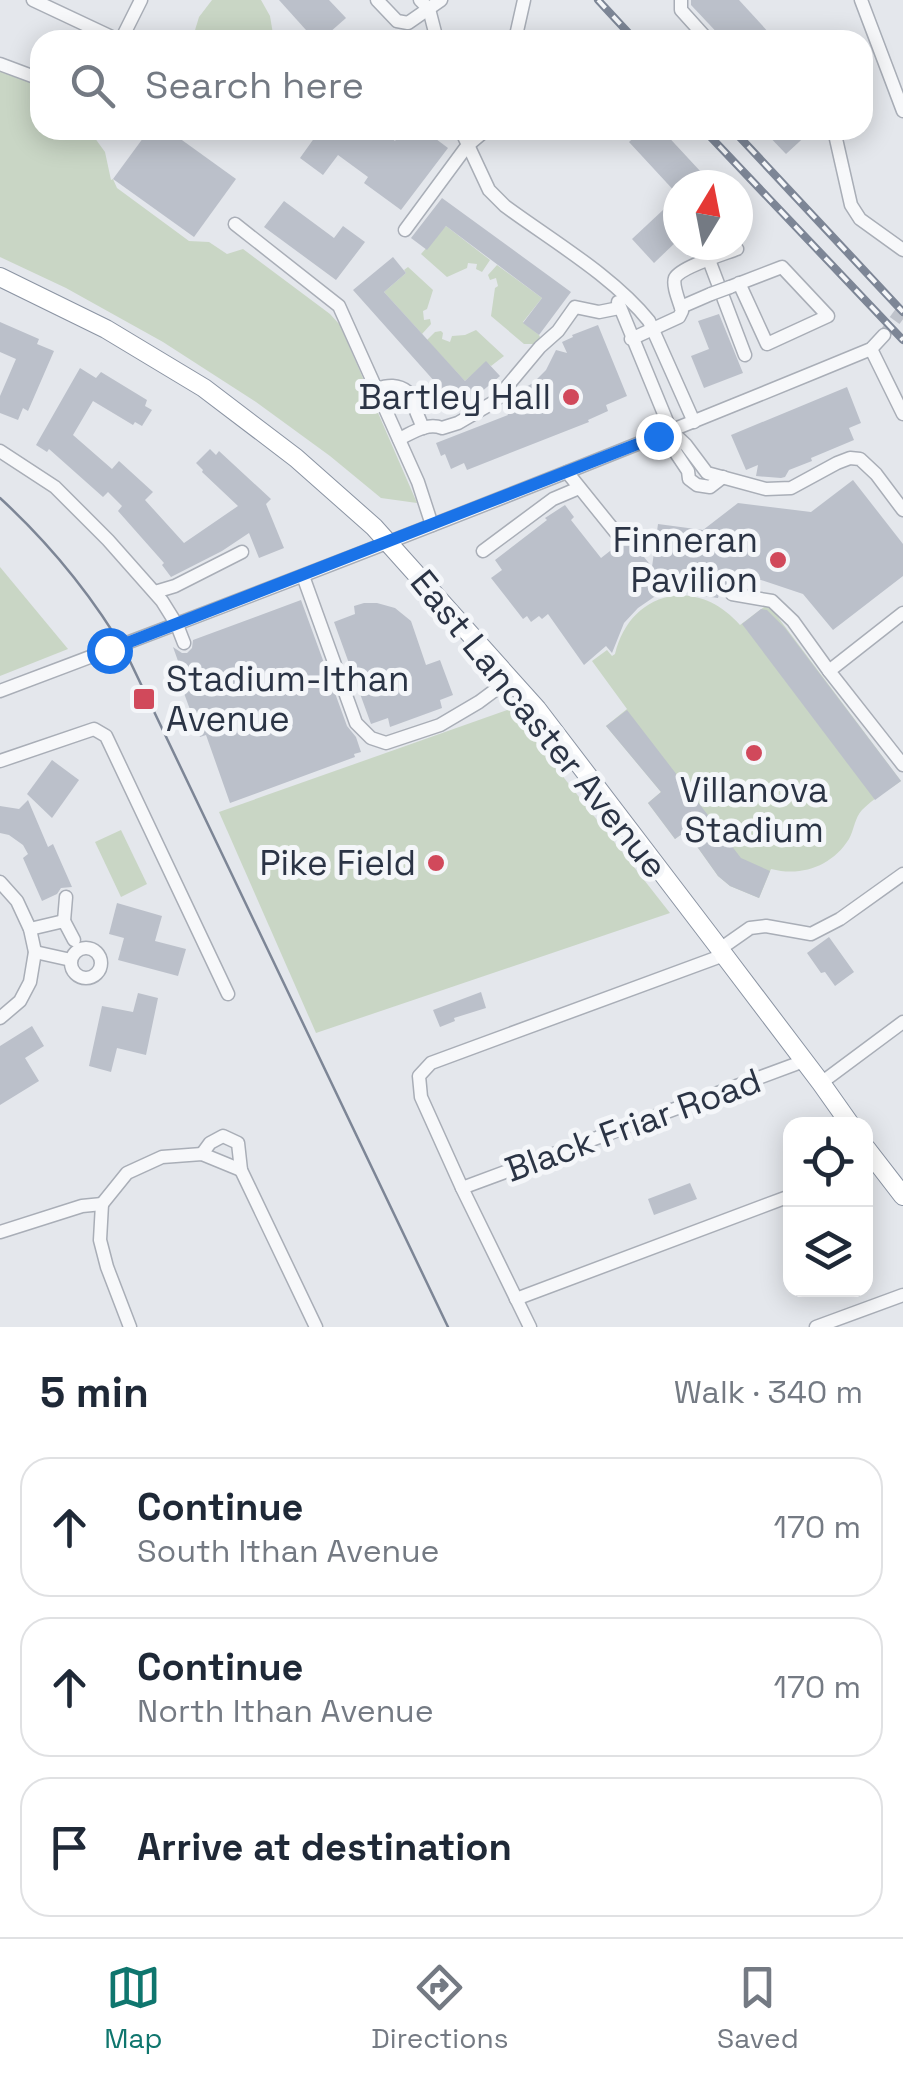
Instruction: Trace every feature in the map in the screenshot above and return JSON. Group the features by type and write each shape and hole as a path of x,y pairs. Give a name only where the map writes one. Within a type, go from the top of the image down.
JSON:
{"highway":[{"name":"East Lancaster Avenue","path":"0,277 92,322 204,388 296,458 389,542 537,709 845,1117"},
{"path":"873,1164 903,1196"}],"street":[{"path":"34,0 98,30"},
{"path":"124,30 141,0"},
{"path":"377,0 397,21 408,23 430,3"},
{"path":"517,30 524,0"},
{"path":"681,0 681,10 699,30"},
{"path":"861,0 872,30"},
{"path":"430,3 435,30"},
{"path":"873,32 903,111"},
{"path":"0,64 30,75"},
{"path":"464,140 489,190 504,206 614,285 638,308 694,422"},
{"path":"405,230 474,140"},
{"path":"837,140 850,205 860,219 903,250"},
{"path":"235,224 340,306 418,482 432,525"},
{"path":"632,338 679,317 682,311 675,278 709,260 745,355"},
{"path":"681,307 711,294 782,267 828,316 767,344 735,285"},
{"path":"614,285 619,308 671,431 686,445 694,468 748,486 779,490 791,488 836,462 860,458 903,510"},
{"path":"399,439 434,425 442,428 458,423 494,402 558,331 574,307 599,312 619,308"},
{"path":"0,691 694,422 871,349 884,335"},
{"path":"871,349 903,414"},
{"path":"376,389 404,388 423,428"},
{"path":"0,451 55,488 108,540 155,592 184,643"},
{"path":"566,472 617,534"},
{"path":"483,552 554,498 579,488"},
{"path":"155,592 176,586 242,552"},
{"path":"303,576 356,723 371,738 386,743 440,725 510,680"},
{"path":"732,594 772,601 793,622 903,765"},
{"path":"830,671 903,613"},
{"path":"0,761 94,729 106,736 228,994"},
{"path":"530,1327 421,1096 420,1076 431,1062 722,952 750,928 766,926 811,934 840,919 903,874"},
{"path":"0,882 17,901 35,952 30,982 20,1001 0,1018"},
{"path":"66,897 64,921 74,940"},
{"path":"30,929 64,921"},
{"path":"35,952 71,960"},
{"path":"822,1083 903,1022"},
{"name":"Black Friar Road","path":"462,1188 804,1062"},
{"path":"202,1154 210,1143 223,1136 238,1143 242,1170 316,1327"},
{"path":"130,1327 100,1240 102,1204 126,1173 162,1157 202,1154 242,1170"},
{"path":"516,1299 783,1199"},
{"path":"0,1232 82,1206 102,1204"},
{"path":"816,1327 903,1296"}],"green space":[{"path":"212,0 261,0 272,30 195,30"},
{"path":"0,64 30,75 30,140 96,140 105,152 111,180 117,188 189,241 209,242 227,254 243,249 330,314 340,325 417,503 381,498 256,402 163,342 66,288 0,257"},
{"path":"446,226 490,260 482,272 476,269 477,264 468,263 467,268 447,277 421,254"},
{"path":"497,265 542,298 523,322 539,335 535,344 524,344 491,316 498,286 496,278 490,280 488,275"},
{"path":"408,267 433,290 423,311 424,320 430,319 431,324 422,334 384,292"},
{"path":"476,330 504,356 491,366 486,362 465,381 427,340 441,331 442,339 450,342 452,336"},
{"path":"0,567 68,649 0,676"},
{"name":"Villanova Stadium","path":"676,595 711,602 740,625 768,604 901,781 862,810 849,839 834,856 805,870 771,869 759,898 730,886 718,876 686,831 675,839 648,803 661,792 606,726 627,709 592,661 607,650 612,656 615,654 623,632 644,607"},
{"name":"Pike Field","path":"510,709 670,913 316,1033 219,812"},
{"path":"121,830 147,884 121,897 95,842"}],"building":[{"path":"279,0 329,0 346,18 332,30 306,30"},
{"path":"691,0 739,0 766,30 715,30 691,5"},
{"path":"142,140 182,140 236,179 194,237 113,179"},
{"path":"313,140 437,140 448,148 401,210 364,183 368,177 338,155 323,175 300,158"},
{"path":"631,140 671,140 699,170 663,170 663,179"},
{"path":"773,140 801,140 786,154"},
{"path":"442,198 571,292 539,335 523,323 542,298 446,226 427,250 411,238"},
{"path":"284,201 334,238 343,226 365,242 336,280 264,227"},
{"path":"663,210 663,254 654,263 632,239"},
{"path":"393,257 406,273 384,292 465,381 486,361 500,376 460,410 353,290"},
{"path":"719,314 743,373 704,388 691,356 709,349 698,321"},
{"path":"0,322 39,339 37,344 54,351 28,411 23,408 18,420 0,413 0,396 16,359 0,352"},
{"name":"Bartley Hall","path":"598,325 627,396 606,405 608,411 589,422 467,470 464,463 451,469 436,443 508,415 504,406 520,399 517,392 546,370 556,350 567,353 562,342"},
{"path":"80,368 96,378 101,372 147,400 145,406 152,410 142,426 135,422 133,425 93,401 73,435 112,469 119,461 153,492 145,500 184,543 238,506 196,463 210,449 216,455 219,451 271,499 266,504 284,548 259,558 249,533 171,577 164,563 118,511 122,506 108,492 103,497 49,449 47,452 36,445"},
{"path":"847,387 861,423 849,428 854,440 811,458 812,461 789,470 785,477 756,476 758,465 746,470 731,435"},
{"name":"Finneran Pavilion","path":"853,480 903,544 903,576 833,630 803,594 761,580 734,581 721,587 718,598 676,592 654,597 624,623 612,653 606,646 584,665 548,614 531,622 527,616 523,619 491,578 502,570 495,560 565,505 574,517 571,520 601,558 628,537 652,567 658,524 703,530 738,503 811,512"},
{"path":"301,600 347,726 361,752 230,803 206,735 200,737 173,663 178,661 173,647 187,653 193,640"},
{"path":"364,603 395,608 411,621 426,665 440,660 453,695 440,700 442,708 390,727 388,718 371,724 334,622 355,614 354,606"},
{"path":"761,609 785,628 901,781 875,800 742,624"},
{"path":"627,710 741,858 770,871 759,898 730,886 718,876 686,831 675,839 648,803 661,792 606,726"},
{"path":"52,760 79,780 52,818 27,794"},
{"path":"28,800 48,847 53,844 72,887 61,888 42,901 23,858 28,854 23,845 0,833 0,806 19,809"},
{"path":"117,903 162,916 155,941 186,949 178,976 118,960 124,938 109,934"},
{"path":"829,937 854,972 835,986 807,953"},
{"path":"481,992 486,1008 440,1027 433,1010"},
{"path":"138,993 158,998 146,1055 117,1048 111,1072 89,1066 102,1006 133,1012"},
{"path":"32,1026 44,1046 25,1058 39,1081 0,1105 0,1046"},
{"path":"690,1183 697,1199 654,1215 648,1199"}],"tunnel":[{"path":"884,335 903,309"}],"tram line":[{"path":"0,498 70,572 127,655 448,1327"}],"railway":[{"path":"598,0 626,30"},
{"path":"713,140 903,340"},
{"path":"742,140 903,312"}],"place":[{"name":"Bartley Hall","path":"571,397"},
{"name":"Finneran Pavilion","path":"778,560"},
{"name":"Stadium-Ithan Avenue","path":"144,699"},
{"name":"Villanova Stadium","path":"754,753"},
{"name":"Pike Field","path":"436,863"}],"route":[{"path":"109,650 658,436"}]}
